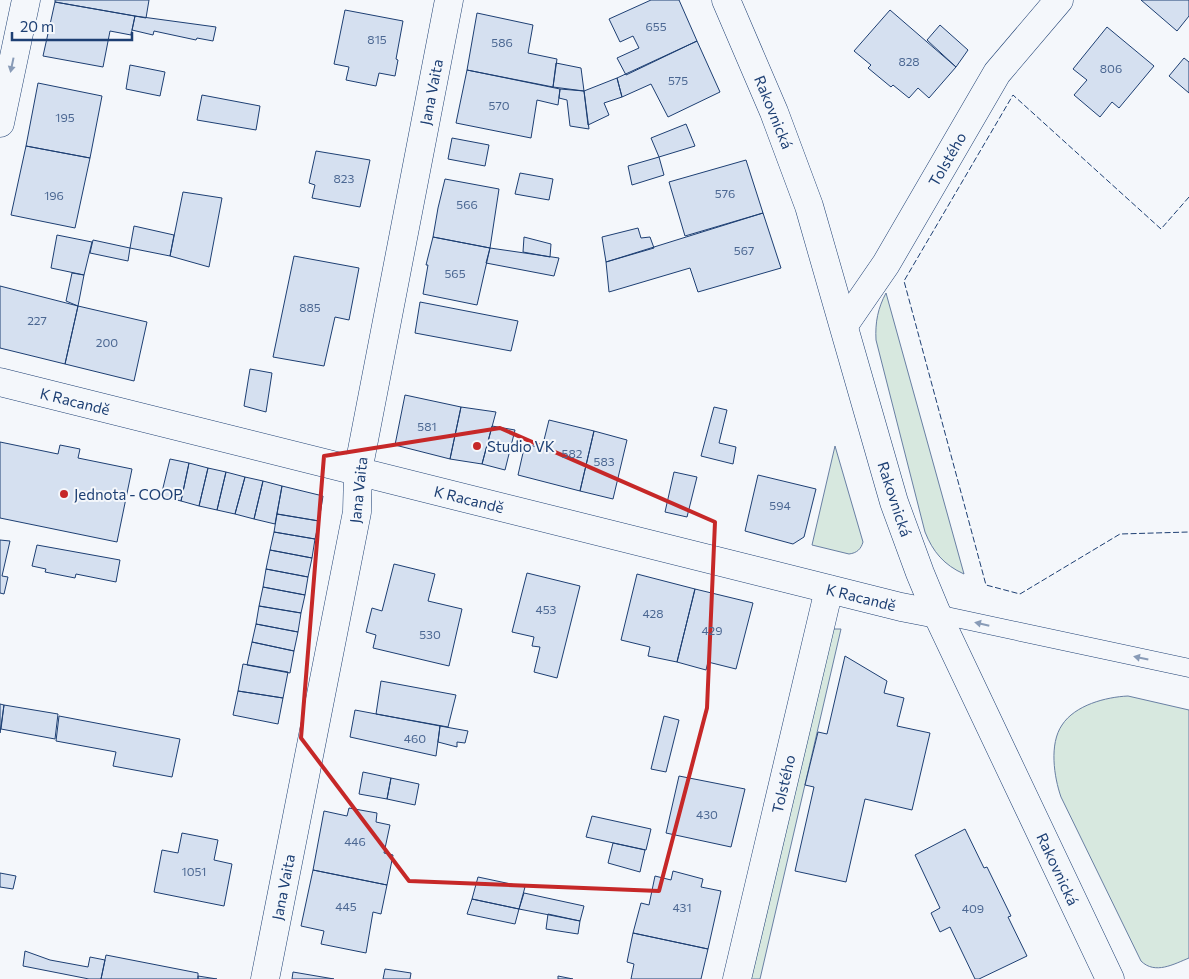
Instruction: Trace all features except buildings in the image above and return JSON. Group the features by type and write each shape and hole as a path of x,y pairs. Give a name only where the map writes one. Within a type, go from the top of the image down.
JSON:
{"street":[{"path":"1,112 26,0"},
{"name":"Jana Vaita","path":"265,979 357,512 358,471 449,0"},
{"name":"Rakovnická","path":"726,0 774,112 809,206 894,502 920,572 937,614 1110,979"},
{"name":"Tolstého","path":"844,325 886,264 997,73 1059,0"},
{"name":"K Racandě","path":"0,382 901,607 937,614"},
{"name":"Tolstého","path":"737,979 829,589"}],"lane":[{"path":"937,614 1189,668"}],"highlighted area":[{"path":"500,428 715,522 707,708 659,891 409,881 301,738 324,456"}],"shaded area":[{"path":"886,293 964,574 940,557 925,532 876,340 878,315"},
{"path":"835,446 863,542 858,550 849,554 812,545"},
{"path":"830,629 841,629 760,979 749,979"},
{"path":"1128,696 1189,710 1189,958 1158,968 1146,965 1141,961 1061,797 1056,780 1054,761 1055,741 1062,725 1068,718 1092,703"}],"fence":[{"path":"1189,197 1161,229 1013,95 904,281 986,585 1020,594 1120,534 1189,532"}],"place":[{"name":"Studio VK","path":"477,446"},
{"name":"Jednota - COOP","path":"64,494"}]}
